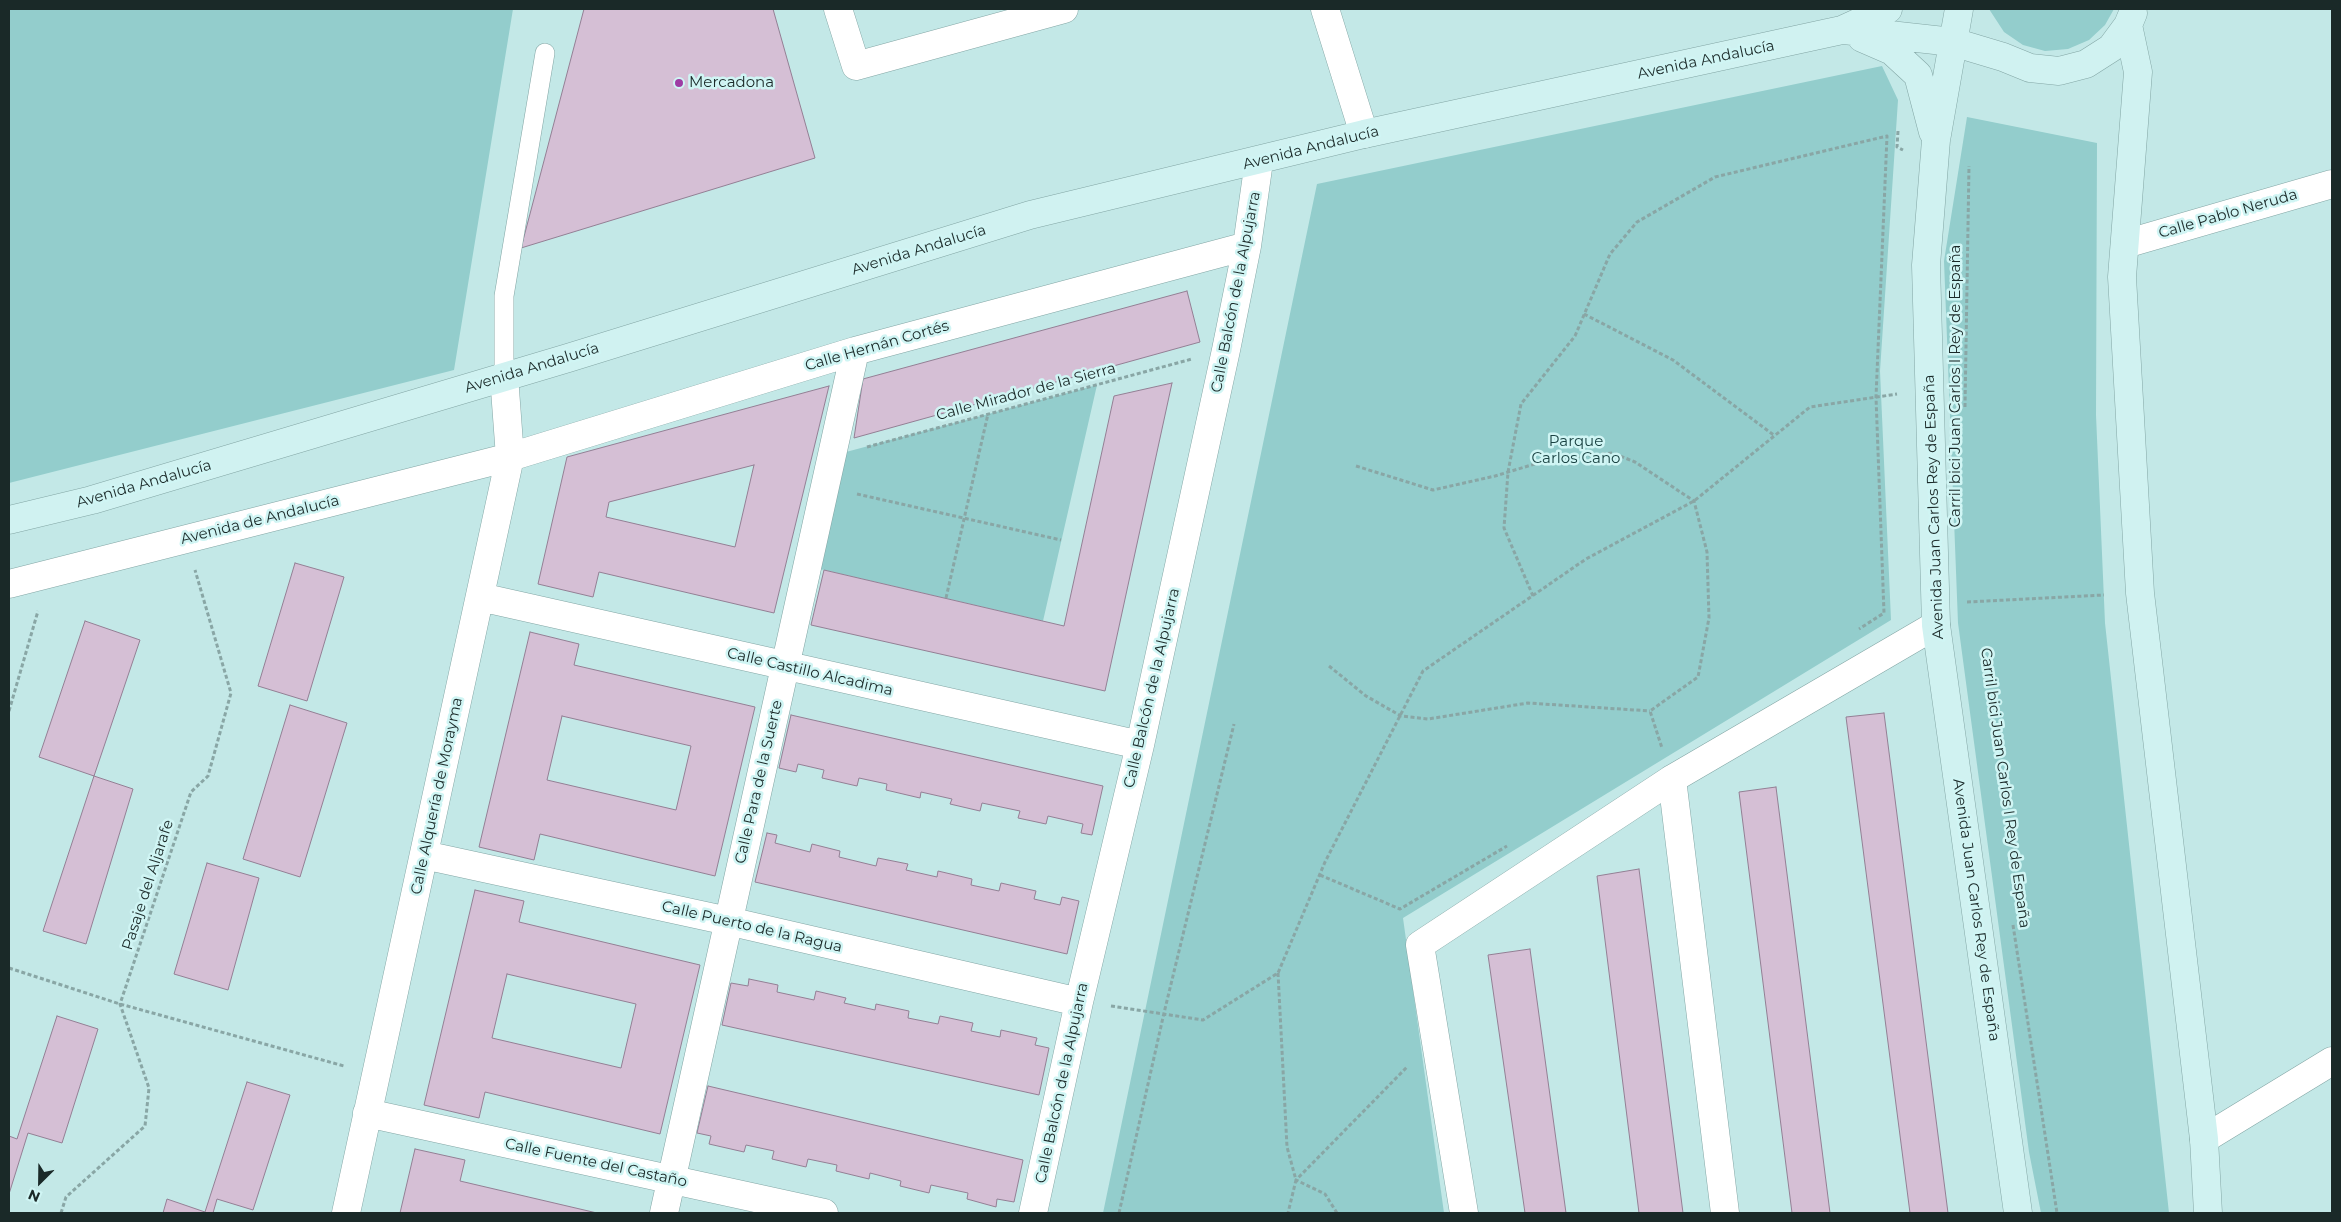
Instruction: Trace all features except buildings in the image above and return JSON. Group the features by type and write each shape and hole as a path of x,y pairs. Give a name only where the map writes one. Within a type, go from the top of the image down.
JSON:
{"street":[{"path":"838,9 856,66 1064,9"},
{"path":"1325,9 1364,134"},
{"path":"1842,30 1888,9"},
{"name":"Avenida Juan Carlos Rey de España","path":"1959,9 1935,145 1926,265 1936,614 2018,1213"},
{"path":"1967,9 1972,22 1985,42 2003,57"},
{"path":"1842,30 1953,42 2003,57 2030,68 2058,71 2086,64 2111,48 2131,17"},
{"path":"2131,17 2138,72 2122,277 2140,593 2204,1139 2208,1213"},
{"path":"1842,30 1892,51 1918,75 1935,145"},
{"name":"Avenida Andalucía","path":"9,520 92,500 1030,215 1364,134 1842,30"},
{"name":"Calle Balcón de la Alpujarra","path":"1033,1213 1079,1002 1140,745 1226,350 1247,246 1259,160"},
{"name":"Calle Pablo Neruda","path":"2125,244 2332,184"},
{"name":"Calle Hernán Cortés","path":"510,457 855,351 1247,246"},
{"name":"Calle Para de la Suerte","path":"664,1213 855,351"},
{"name":"Calle Alquería de Morayma","path":"346,1213 510,457 504,376"},
{"name":"Avenida de Andalucía","path":"9,584 510,457"},
{"name":"Calle Castillo Alcadima","path":"480,597 1140,745"},
{"path":"1464,1213 1420,945 1672,779 1936,614"},
{"path":"1672,779 1725,1213"},
{"name":"Calle Puerto de la Ragua","path":"424,855 728,921 1079,1002"},
{"path":"2204,1139 2332,1061"},
{"name":"Calle Fuente del Castaño","path":"367,1113 824,1213"}],"lane":[{"path":"504,376 504,296 545,53"}],"path":[{"name":"Carril bici Juan Carlos I Rey de España","path":"1898,124 1898,150 1935,145 1969,151 1965,408"},
{"path":"1532,596 1504,528 1508,472 1521,404 1575,336 1610,254 1637,222 1716,177 1887,136 1876,397 1884,613 1851,634"},
{"path":"1584,314 1673,360 1774,436"},
{"name":"Calle Mirador de la Sierra","path":"831,456 1226,350"},
{"path":"1288,1213 1296,1180 1287,1147 1278,973 1320,875 1423,671 1586,558 1694,501 1810,407 1930,389"},
{"path":"946,598 988,414"},
{"path":"1328,666 1366,696 1401,716 1428,719 1528,703 1650,710 1698,677 1708,618 1707,552 1694,501 1635,462 1614,452 1548,460 1508,472 1433,490 1356,466"},
{"path":"825,487 1062,540"},
{"name":"Pasaje del Aljarafe","path":"120,1004 191,792 208,776 231,693 185,539"},
{"path":"9,711 49,574"},
{"path":"1970,592 1970,611"},
{"path":"1936,614 1970,602 2104,595"},
{"path":"1650,710 1672,779"},
{"path":"1119,1213 1164,1014 1234,724"},
{"path":"1320,875 1400,909 1510,844"},
{"name":"Carril bici Juan Carlos I Rey de España","path":"2012,918 2058,1213"},
{"path":"9,968 120,1004 376,1075"},
{"path":"1079,1002 1203,1020 1278,973"},
{"path":"61,1213 66,1197 145,1126 149,1088 120,1004"},
{"path":"1296,1180 1414,1060"},
{"path":"1296,1180 1325,1194 1338,1213"}],"green space":[{"path":"9,9 513,9 454,370 9,483"},
{"path":"1989,9 2114,9 2105,25 2089,40 2068,49 2045,51 2023,45 2004,32"},
{"name":"Parque Carlos Cano","path":"1882,66 1898,100 1880,371 1891,620 1403,918 1444,1213 1103,1213 1317,184"},
{"path":"1967,117 2097,143 2096,415 2105,623 2169,1213 2041,1213 2029,1152 1958,623 1944,261"},
{"path":"1097,385 1043,621 807,566 831,456"}],"place":[{"name":"Mercadona","path":"679,83"}]}
